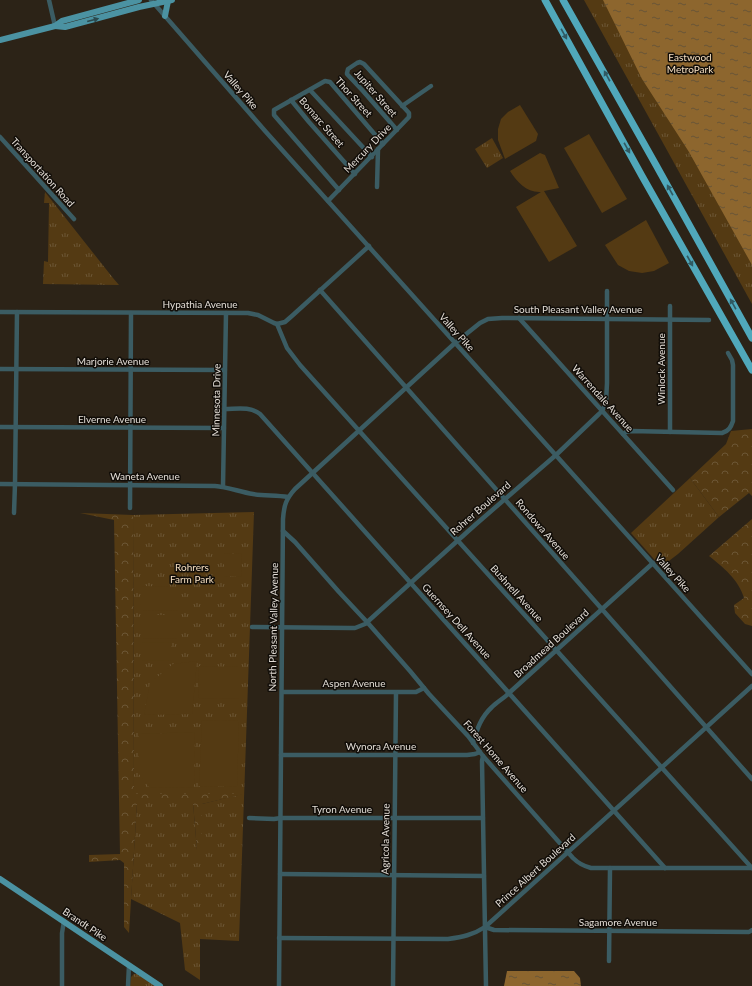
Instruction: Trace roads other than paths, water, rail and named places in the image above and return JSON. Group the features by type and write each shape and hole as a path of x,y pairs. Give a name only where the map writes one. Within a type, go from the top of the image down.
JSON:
{"highway":[{"path":"545,0 642,176 752,370"},
{"path":"564,1 752,338"}],"main road":[{"path":"55,26 62,21 127,2 139,0"},
{"path":"0,40 55,26 66,27 152,2 170,0 165,16"},
{"name":"Brandt Pike","path":"0,879 160,986"}],"street":[{"path":"49,0 55,26"},
{"name":"Valley Pike","path":"152,2 234,96 752,674"},
{"name":"Jupiter Street","path":"397,130 347,74 347,71 358,62 361,62 402,106"},
{"name":"Thor Street","path":"310,90 325,81 332,83 383,144"},
{"path":"402,106 431,86"},
{"path":"339,190 274,115 274,110 310,90 372,157"},
{"name":"Bomarc Street","path":"291,100 355,174"},
{"name":"Mercury Drive","path":"328,201 409,117 409,113 402,106"},
{"name":"Transportation Road","path":"0,136 74,219"},
{"path":"376,187 378,149"},
{"path":"277,324 285,322 369,246"},
{"name":"Rondowa Avenue","path":"320,290 752,779"},
{"path":"602,411 606,403 607,383 607,291"},
{"name":"Winlock Avenue","path":"670,306 670,432"},
{"name":"Hypathia Avenue","path":"0,312 252,314 263,317 277,324"},
{"path":"14,513 17,312"},
{"path":"130,508 131,313"},
{"name":"Minnesota Drive","path":"223,486 226,313"},
{"name":"Warrendale Avenue","path":"519,318 673,490"},
{"name":"South Pleasant Valley Avenue","path":"456,343 488,319 709,320"},
{"name":"Bushnell Avenue","path":"277,324 283,339 300,365 752,868"},
{"path":"288,497 313,472 456,343"},
{"path":"623,434 630,431 722,433 728,431 732,421 733,365 728,353"},
{"name":"Marjorie Avenue","path":"0,369 225,370"},
{"name":"Guernsey Dell Avenue","path":"225,409 250,409 257,411 260,414 665,868"},
{"name":"Rohrer Boulevard","path":"252,627 350,628 360,626 367,622 556,455 602,411"},
{"name":"Elverne Avenue","path":"0,427 224,428"},
{"name":"Waneta Avenue","path":"0,484 223,486 252,494 288,497"},
{"name":"North Pleasant Valley Avenue","path":"279,986 283,530 284,509 288,497"},
{"name":"Forest Home Avenue","path":"283,530 300,547 468,736 482,754 578,863 587,867 610,868 752,868"},
{"name":"Broadmead Boulevard","path":"473,743 483,718 492,707 653,564"},
{"name":"Prince Albert Boulevard","path":"279,938 426,939 457,938 473,934 484,928 752,686"},
{"name":"Aspen Avenue","path":"282,692 396,693 416,692 424,688"},
{"name":"Agricola Avenue","path":"393,986 396,693"},
{"path":"482,754 486,986"},
{"name":"Wynora Avenue","path":"281,755 467,756 482,754"},
{"name":"Tyron Avenue","path":"249,818 483,818"},
{"path":"609,961 610,868"},
{"path":"280,874 484,876"},
{"path":"62,986 62,933 64,921"},
{"name":"Sagamore Avenue","path":"484,928 494,930 720,932 749,932 752,930"},
{"path":"128,986 129,965"}],"water":[{"name":"Eastwood MetroPark","path":"603,0 752,0 752,265 689,152 642,79"},
{"path":"507,971 574,971 580,978 581,986 504,986"}],"park label":[{"name":"Rohrers Farm Park","path":"192,572"}]}
